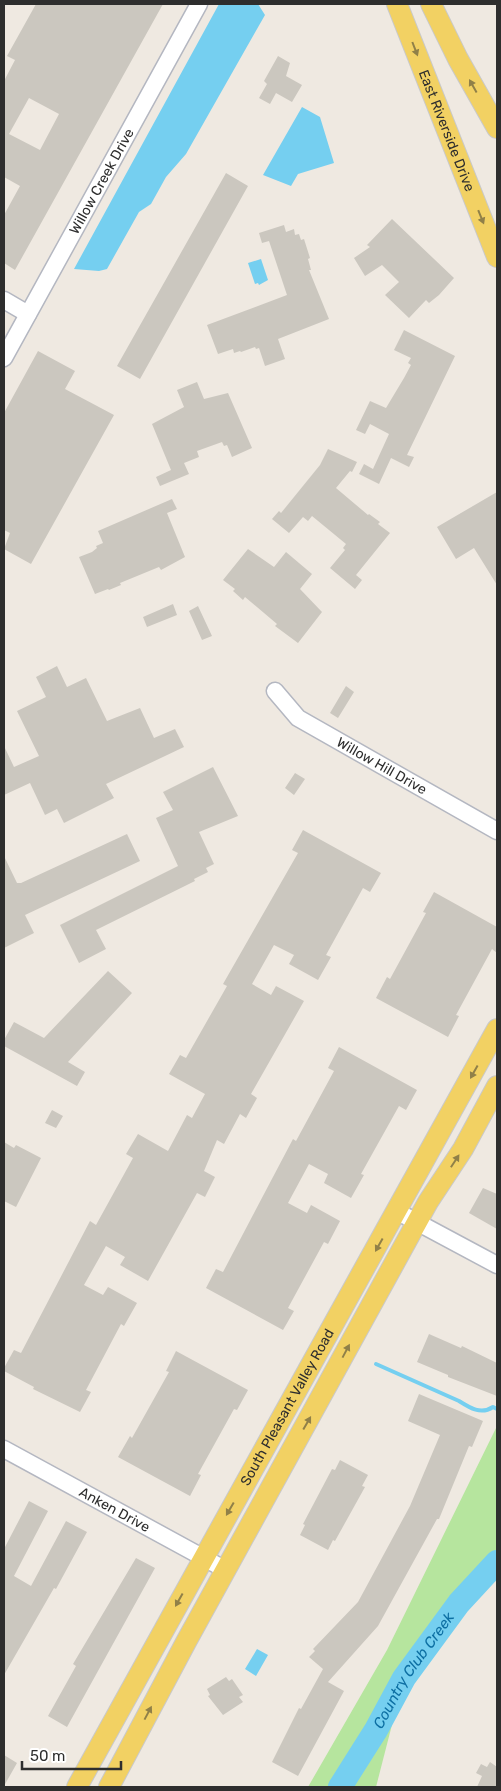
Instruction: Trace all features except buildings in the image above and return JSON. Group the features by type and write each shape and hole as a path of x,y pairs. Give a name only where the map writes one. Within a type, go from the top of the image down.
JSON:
{"main road":[{"name":"East Riverside Drive","path":"397,4 497,257"},
{"path":"431,4 458,59 497,128"},
{"name":"South Pleasant Valley Road","path":"77,1787 203,1557 398,1212 497,1029"},
{"name":"South Pleasant Valley Road","path":"109,1787 417,1222 462,1149 497,1086"},
{"path":"304,1378 326,1389"}],"street":[{"name":"Willow Creek Drive","path":"4,358 199,4"},
{"path":"4,300 28,314"},
{"name":"Willow Hill Drive","path":"274,691 298,718 497,831"},
{"path":"398,1212 497,1265"},
{"name":"Anken Drive","path":"4,1449 226,1570"}],"green space":[{"path":"497,1426 497,1558 452,1605 404,1678 376,1787 308,1787 387,1650"}],"water":[{"path":"219,4 258,4 265,15 186,154 166,177 151,204 139,212 107,269 99,271 74,269"},
{"path":"302,107 320,117 334,163 298,174 291,186 263,175"},
{"path":"261,259 268,280 259,285 258,283 255,284 248,263"},
{"path":"257,1649 268,1655 256,1676 245,1669"}],"waterway":[{"path":"376,1364 471,1408 484,1410 493,1407 497,1409"},
{"name":"Country Club Creek","path":"340,1787 376,1730 404,1678 459,1603 497,1562"}]}
